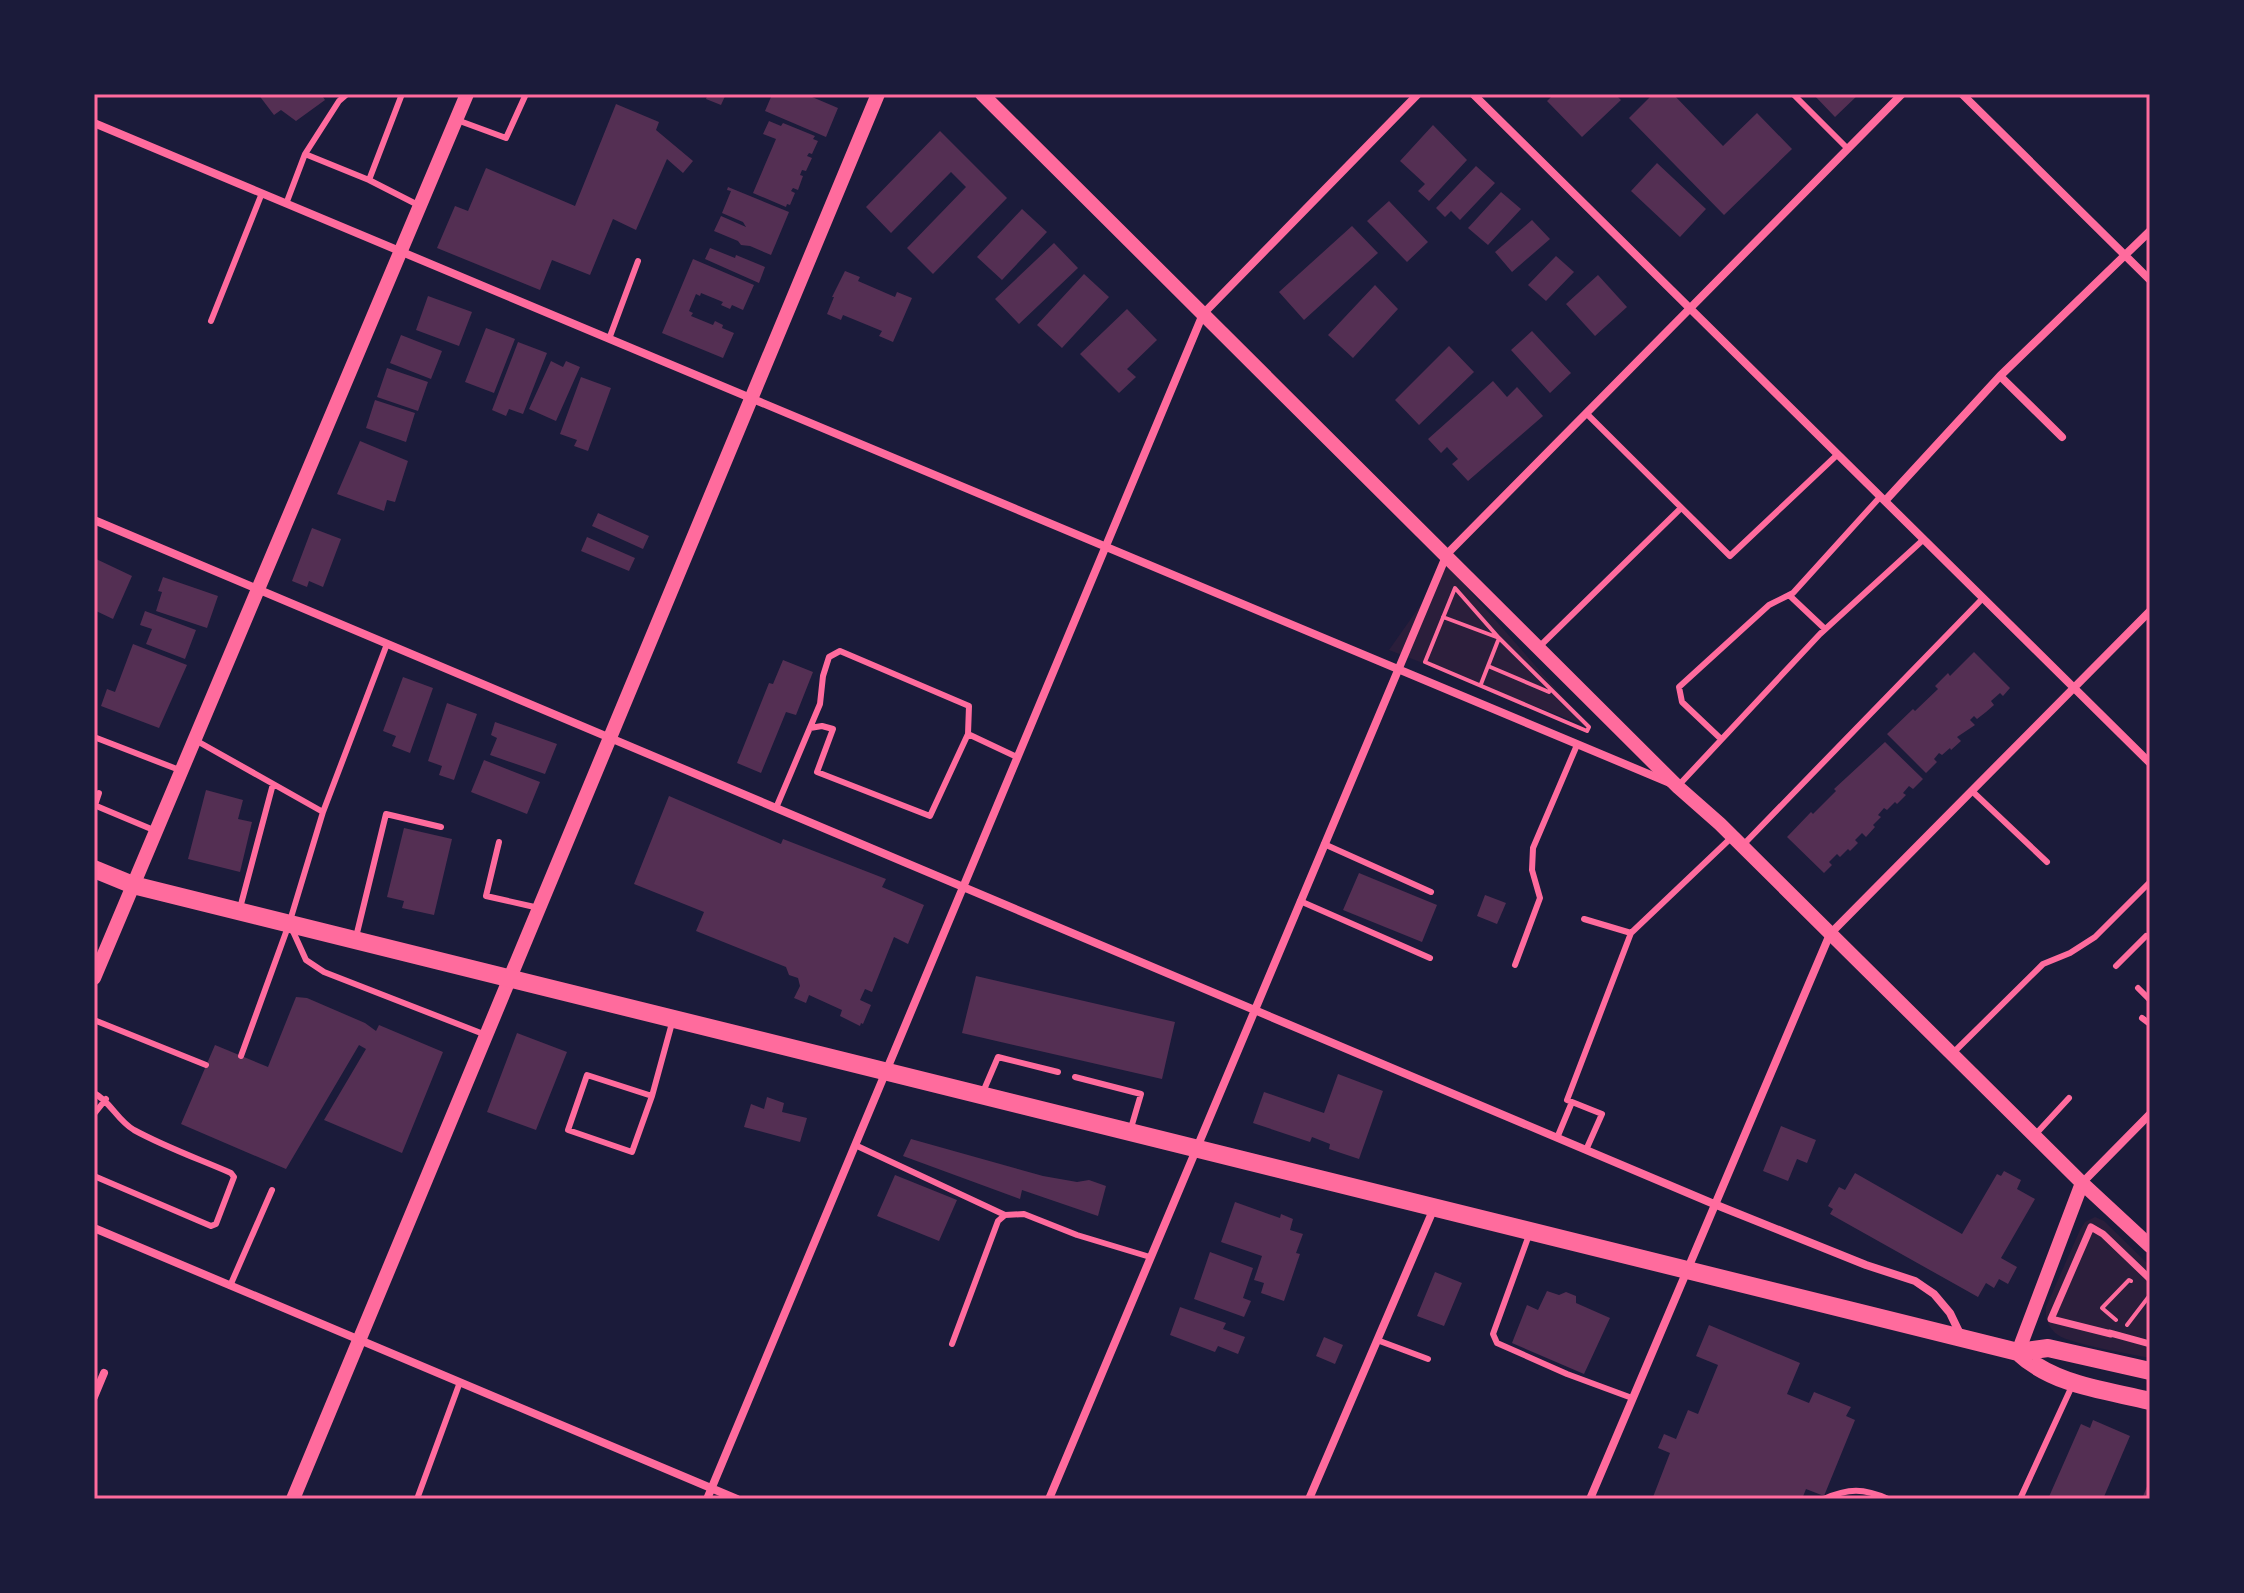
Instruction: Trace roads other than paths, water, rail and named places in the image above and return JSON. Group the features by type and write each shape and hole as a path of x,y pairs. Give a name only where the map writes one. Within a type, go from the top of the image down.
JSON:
{"main road":[{"path":"94,869 133,885 239,912 2018,1352 2048,1348 2150,1371"},
{"path":"2018,1352 2042,1371 2150,1401"}],"street":[{"path":"94,978 467,94"},
{"path":"293,1499 878,94"},
{"path":"971,94 987,99 1540,646 1678,787 1737,841 2034,1136 2150,1246"},
{"path":"707,1499 1203,314 1418,94"},
{"path":"1473,94 2150,763"},
{"path":"1049,1499 1447,554 1902,94"},
{"path":"1962,94 2150,280"},
{"path":"94,123 1678,787"},
{"path":"1883,499 2000,376 2150,231"},
{"path":"2000,376 2062,437"},
{"path":"94,520 1714,1204 1866,1265 1915,1281 1934,1294 1950,1313 1962,1338"},
{"path":"1590,1499 1830,934 2150,611"},
{"path":"2018,1352 2082,1183 2150,1114"},
{"path":"1309,1499 1434,1208"},
{"path":"2111,1334 2051,1319 2091,1227 2103,1234 2150,1279"},
{"path":"94,1228 737,1499"},
{"path":"2065,1322 2150,1344"},
{"path":"94,1397 104,1373"}],"lane":[{"path":"286,204 305,154 339,101 347,94"},
{"path":"369,180 402,94"},
{"path":"456,120 506,138 526,94"},
{"path":"1793,94 1848,149"},
{"path":"305,154 369,180 420,206"},
{"path":"211,321 262,193"},
{"path":"609,339 638,261"},
{"path":"1586,413 1730,556 1838,454"},
{"path":"1721,739 1682,702 1679,687 1769,605 1789,595 1883,499"},
{"path":"1540,646 1681,508"},
{"path":"1678,787 1825,629 1924,539"},
{"path":"1789,595 1825,629"},
{"path":"1586,1150 1602,1114 1567,1100 1631,933 1737,841 1983,598"},
{"path":"241,1056 289,924 323,812 387,644"},
{"path":"776,808 820,704 829,657 840,651 969,706 968,734 930,816 817,772 833,729 822,726 810,728"},
{"path":"968,734 1017,757"},
{"path":"94,737 119,750 182,771"},
{"path":"195,740 323,812"},
{"path":"1515,965 1540,898 1532,870 1533,848 1577,745"},
{"path":"239,912 273,784"},
{"path":"1972,791 2047,862"},
{"path":"99,793 94,805 156,831"},
{"path":"355,940 386,814 441,827"},
{"path":"499,842 486,896 539,908"},
{"path":"1324,844 1431,892"},
{"path":"1952,1054 2043,964 2070,953 2095,937 2150,882"},
{"path":"1300,901 1430,958"},
{"path":"1584,919 1631,933"},
{"path":"289,924 306,960 324,972 486,1035"},
{"path":"2116,966 2146,936"},
{"path":"2138,988 2150,1000"},
{"path":"2142,1018 2150,1024"},
{"path":"652,1096 587,1075 568,1130 632,1152 652,1096 673,1019"},
{"path":"94,1020 206,1065"},
{"path":"981,1095 998,1057 1058,1072"},
{"path":"1075,1077 1141,1094 1130,1132"},
{"path":"94,1093 106,1099 117,1116 132,1129 234,1177 216,1224 211,1226 94,1176"},
{"path":"2034,1136 2069,1098"},
{"path":"94,1114 106,1099"},
{"path":"1557,1138 1572,1102"},
{"path":"855,1145 1005,1215 1024,1214 1077,1235 1150,1257"},
{"path":"230,1286 272,1190"},
{"path":"952,1344 998,1221 1005,1215"},
{"path":"1530,1232 1493,1334 1497,1343 1632,1398"},
{"path":"1377,1340 1428,1359"},
{"path":"417,1499 460,1382"},
{"path":"2020,1499 2074,1382"},
{"path":"1824,1499 1852,1489 1888,1499"}]}
